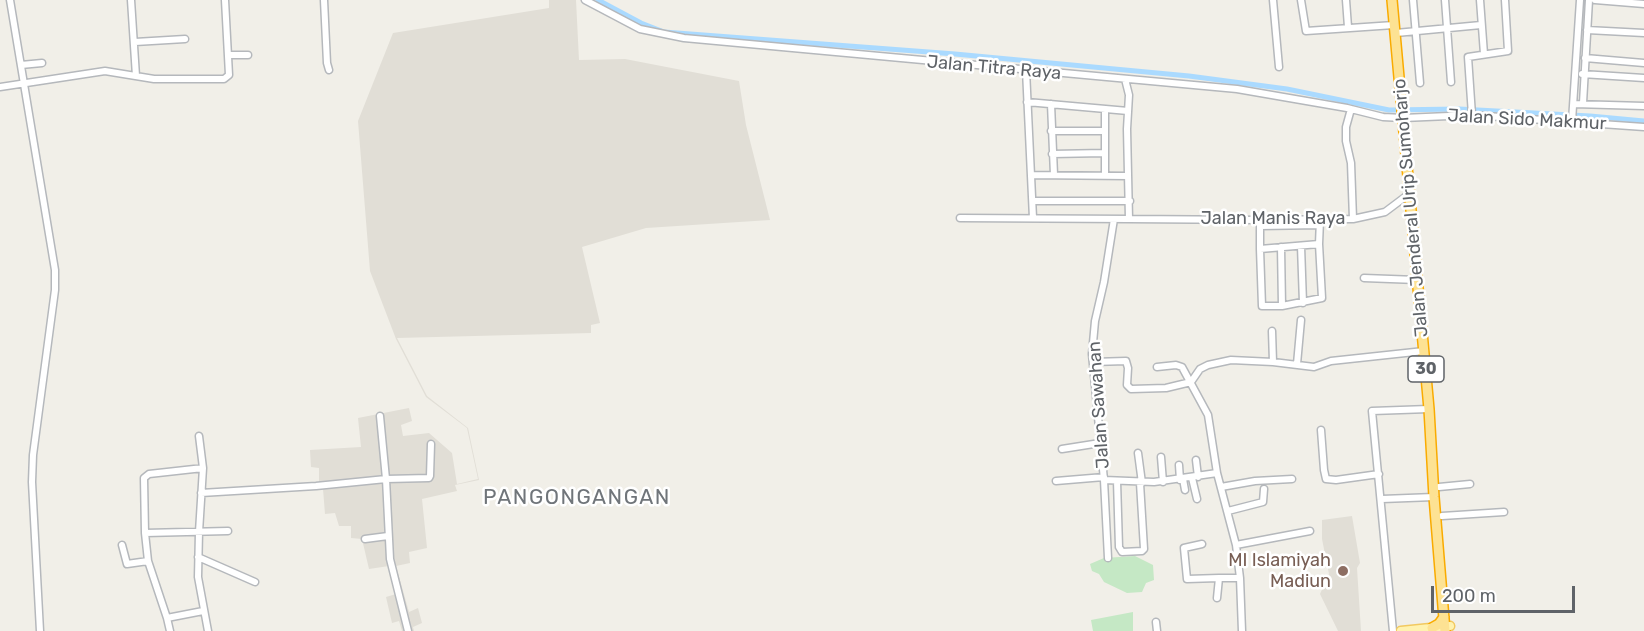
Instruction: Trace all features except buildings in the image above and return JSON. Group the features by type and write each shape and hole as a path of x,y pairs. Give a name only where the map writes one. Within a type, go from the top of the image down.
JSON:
{"highway":[{"name":"Jalan Jenderal Urip Sumoharjo","path":"1392,0 1405,111 1442,516 1447,626"},
{"name":"Jalan Jenderal Urip Sumoharjo","path":"1397,30 1398,0"},
{"name":"Jalan Jenderal Urip Sumoharjo","path":"1405,111 1409,194 1447,626"},
{"path":"1432,628 1439,624 1447,626"}],"main road":[{"path":"1401,631 1432,628"}],"street":[{"path":"10,0 55,270 56,290 33,455 32,482 40,631"},
{"path":"131,0 136,76"},
{"path":"0,87 105,71 164,80 224,79 229,75 225,0 230,0"},
{"path":"324,0 327,63 330,70"},
{"name":"Jalan Titra Raya","path":"585,0 633,27 663,35 906,60 1238,89 1351,109 1372,115 1405,111"},
{"path":"1274,0 1279,67"},
{"path":"1301,0 1305,30 1348,27 1415,30 1481,25"},
{"path":"1346,0 1348,27"},
{"path":"1413,0 1420,83"},
{"path":"1445,0 1451,82"},
{"path":"1479,0 1484,54"},
{"path":"1472,110 1468,57 1508,51 1505,0"},
{"path":"1572,120 1580,0"},
{"path":"1583,103 1589,0"},
{"path":"1595,0 1644,4"},
{"path":"1587,30 1644,33"},
{"path":"135,42 185,39"},
{"path":"228,55 248,55"},
{"path":"1585,58 1644,63"},
{"path":"21,65 42,63"},
{"path":"1026,70 1034,218"},
{"path":"1576,73 1644,78"},
{"path":"1125,79 1128,95 1129,219"},
{"path":"1027,102 1128,111"},
{"path":"1573,106 1583,103 1644,106"},
{"path":"1051,104 1054,175"},
{"path":"1105,109 1105,176"},
{"path":"1351,109 1346,127 1346,141 1351,163 1353,219"},
{"name":"Jalan Sido Makmur","path":"1405,111 1472,110 1644,127"},
{"path":"1051,131 1104,131"},
{"path":"1052,154 1104,153"},
{"path":"1031,175 1128,176"},
{"name":"Jalan Manis Raya","path":"1114,219 1260,223 1320,222 1353,219 1385,212 1409,194"},
{"path":"1033,201 1130,201"},
{"path":"960,218 1114,219"},
{"name":"Jalan Sawahan","path":"1114,219 1095,321 1093,362 1104,478 1117,482 1141,483 1195,478 1217,473"},
{"path":"1260,223 1262,306 1282,306 1322,298 1320,222"},
{"path":"1260,249 1319,244"},
{"path":"1301,246 1303,303"},
{"path":"1281,247 1282,306"},
{"path":"1364,278 1417,280"},
{"path":"1296,364 1301,320"},
{"path":"1272,332 1273,362"},
{"path":"1093,362 1126,361 1127,385 1131,389 1166,388 1191,382 1198,370 1208,365 1231,360 1314,367 1331,361 1424,351"},
{"path":"1156,367 1179,365 1191,382 1210,422 1217,473 1236,544 1242,631"},
{"path":"1393,631 1372,411 1429,409"},
{"path":"380,416 386,478 388,536 393,571 408,631"},
{"path":"1321,430 1326,479 1336,480 1379,474"},
{"path":"199,436 203,468 198,532 198,577 208,631"},
{"path":"1062,450 1100,443"},
{"path":"201,493 305,487 386,478 430,477 431,444"},
{"path":"1117,482 1119,547 1122,552 1142,551 1138,453"},
{"path":"1161,457 1163,482"},
{"path":"1196,460 1197,499"},
{"path":"1179,465 1185,490"},
{"path":"170,631 148,561 145,534 145,476 203,468"},
{"path":"1056,481 1104,478 1108,558"},
{"path":"1221,488 1255,481 1292,479"},
{"path":"1439,487 1470,484"},
{"path":"1228,511 1263,502 1263,489"},
{"path":"1382,500 1434,497"},
{"path":"1442,516 1504,512"},
{"path":"145,534 228,531"},
{"path":"1236,544 1310,531"},
{"path":"365,539 388,536"},
{"path":"1202,544 1184,548 1187,579 1240,578"},
{"path":"122,545 128,564 148,561"},
{"path":"198,557 255,582"},
{"path":"1217,598 1219,578"},
{"path":"167,618 203,611"},
{"path":"1156,622 1158,631"}],"shaded area":[{"path":"549,0 576,0 579,60 625,59 739,81 746,125 770,220 646,228 582,247 600,323 591,325 591,333 397,338 427,396 468,428 479,480 455,485 457,491 422,499 427,548 409,552 410,563 396,566 409,612 418,608 422,623 413,627 414,631 402,631 399,621 392,623 386,597 396,594 389,566 369,569 362,539 351,538 351,526 339,526 335,513 325,514 323,489 319,489 319,468 311,467 310,450 361,447 358,418 409,408 412,421 401,425 403,436 429,433 452,453 457,484 478,479 467,428 426,397 396,339 370,271 358,121 393,33 549,8"},
{"name":"MI Islamiyah Madiun","path":"1352,516 1360,563 1357,568 1361,631 1338,631 1320,594 1329,574 1322,539 1322,520"}],"green space":[{"path":"1135,556 1153,565 1154,580 1146,583 1142,592 1127,593 1104,582 1099,574 1092,571 1090,564 1104,558"},
{"path":"1133,612 1133,631 1093,631 1091,620"}],"waterway":[{"path":"598,0 641,23 664,32 955,54 1189,76 1287,89 1389,110 1459,109 1644,121"}],"place":[{"name":"MI Islamiyah Madiun","path":"1343,571"}],"district":[{"name":"PANGONGANGAN","path":"577,498"}]}
